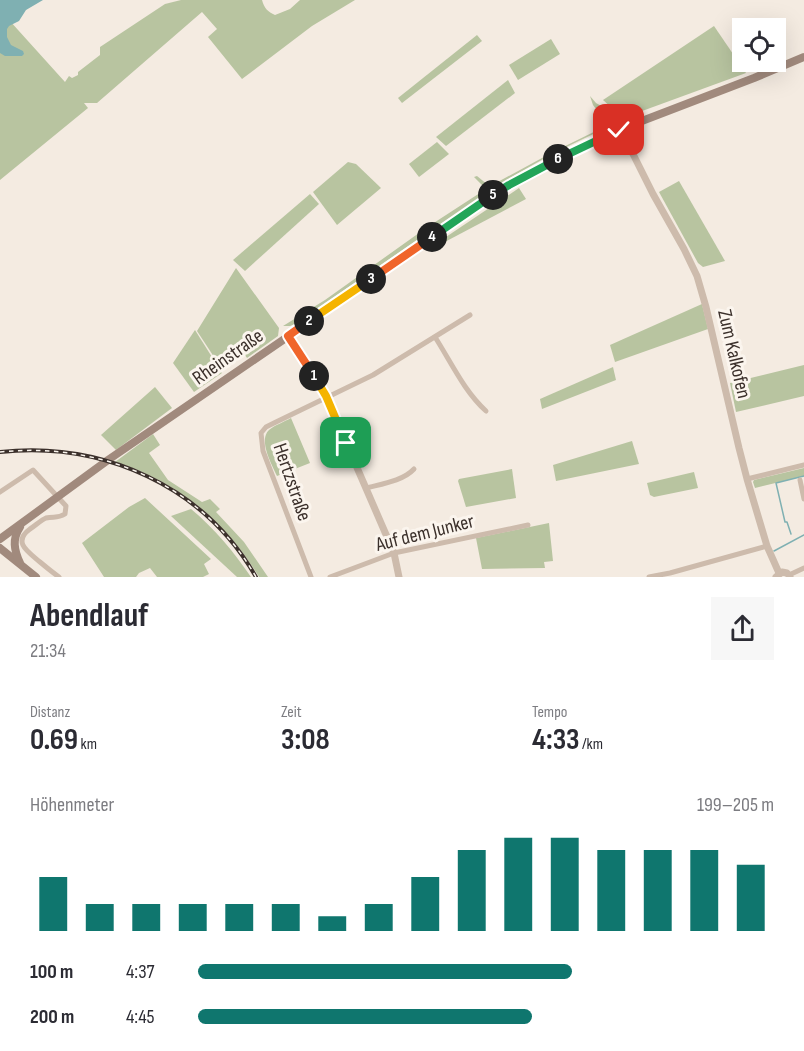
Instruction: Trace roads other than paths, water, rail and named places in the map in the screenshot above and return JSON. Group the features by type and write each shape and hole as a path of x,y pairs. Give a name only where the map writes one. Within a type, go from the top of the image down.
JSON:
{"main road":[{"name":"Rheinstraße","path":"0,539 116,455 509,185 623,128 804,57"},
{"path":"0,530 22,523"},
{"path":"20,564 14,544 17,530 22,523"},
{"path":"0,548 36,577"}],"street":[{"name":"Zum Kalkofen","path":"623,128 652,194 691,263 701,287 747,479 777,575"},
{"path":"590,143 606,144 632,152"},
{"path":"326,396 373,375 471,315"},
{"path":"288,336 326,396 394,553 399,577"},
{"path":"435,337 469,393 486,411"},
{"name":"Hertzstraße","path":"311,577 263,452 261,433 266,427 326,396"},
{"path":"747,479 804,465"},
{"path":"0,492 33,470 66,506 65,514 58,518 46,518 28,530 22,539 25,551 59,577"},
{"path":"366,488 402,478 414,470"},
{"path":"800,480 804,498"},
{"name":"Auf dem Junker","path":"330,577 394,553 528,525"},
{"path":"649,577 671,575 767,546"},
{"path":"777,575 785,572 790,576 804,568"}],"water":[{"path":"0,0 43,0 26,10 19,21 7,29 7,37 11,45 23,51 22,56 5,56 0,53"}],"waterway":[{"path":"791,534 785,522 776,483 804,476"},
{"path":"774,551 804,535"}],"railway":[{"path":"0,452 38,450 76,454 113,463 147,476 179,495 209,518 234,545 256,577"}]}
